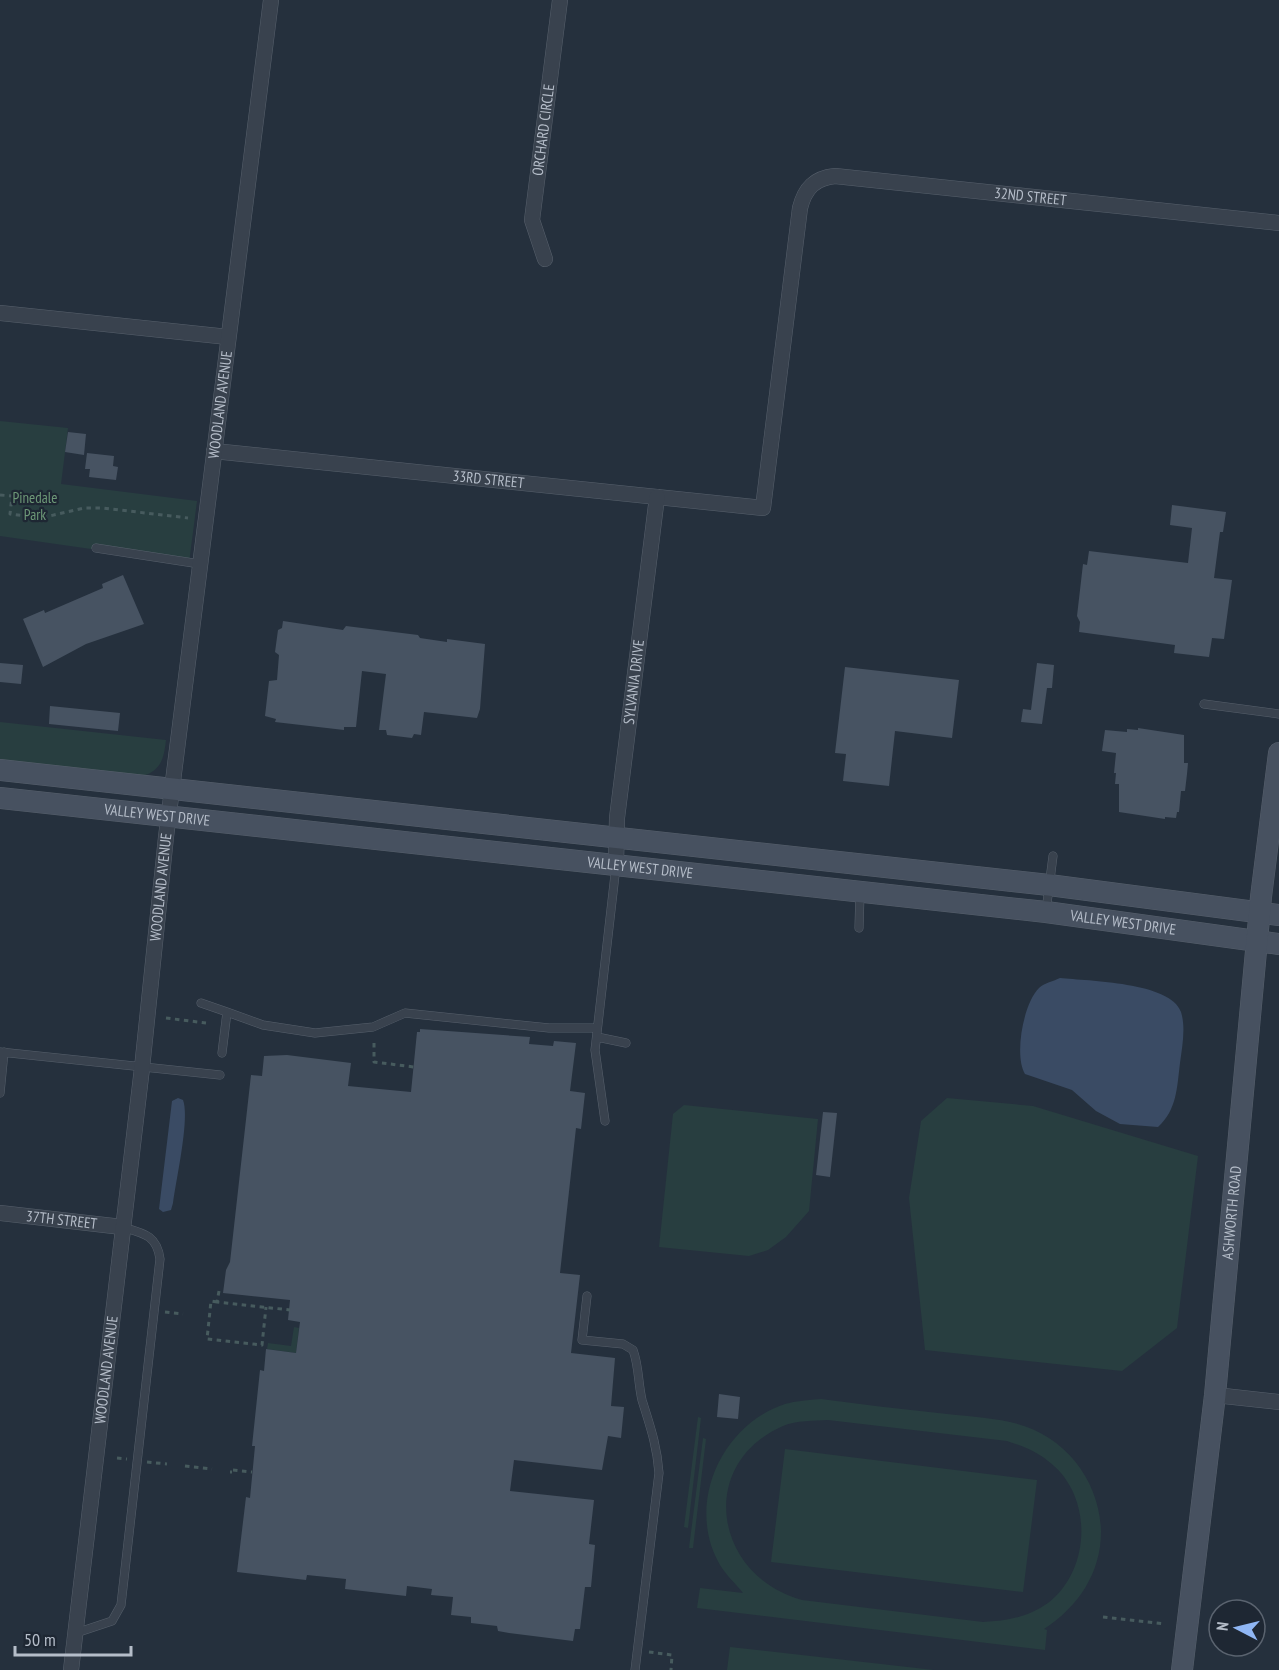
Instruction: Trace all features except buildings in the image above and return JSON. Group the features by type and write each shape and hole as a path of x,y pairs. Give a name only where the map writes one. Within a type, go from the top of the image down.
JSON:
{"main road":[{"name":"ASHWORTH ROAD","path":"1182,1670 1215,1395 1257,941 1269,914 1279,753"},
{"name":"VALLEY WEST DRIVE","path":"0,770 1049,885 1269,914"},
{"name":"VALLEY WEST DRIVE","path":"0,798 1046,912 1279,944"}],"street":[{"name":"WOODLAND AVENUE","path":"72,1670 142,1068 168,816 271,0"},
{"name":"ORCHARD CIRCLE","path":"545,259 532,220 560,0"},
{"name":"32ND STREET","path":"763,508 800,208 809,186 818,180 836,176 1279,223"},
{"path":"0,313 228,337"},
{"name":"33RD STREET","path":"214,451 763,508"},
{"name":"SYLVANIA DRIVE","path":"616,865 615,836 657,497"},
{"name":"37TH STREET","path":"0,1213 122,1227"},
{"path":"1215,1395 1279,1402"}],"lane":[{"path":"96,548 200,564"},
{"path":"1204,704 1279,714"},
{"path":"1046,912 1053,856"},
{"path":"605,1121 597,1072 597,1028 616,865"},
{"path":"859,928 860,892"},
{"path":"201,1003 263,1025 315,1033 373,1026 405,1013 549,1028 597,1028"},
{"path":"222,1053 227,1012"},
{"path":"597,1037 626,1043"},
{"path":"0,1093 2,1052 220,1075"},
{"path":"76,1633 112,1621 120,1605 158,1271 158,1247 154,1240 142,1233 122,1227"},
{"path":"588,1296 582,1340 623,1344 633,1350 639,1365 643,1401 655,1436 658,1455 659,1473 635,1670"}],"path":[{"path":"0,495 12,496 10,514 30,517 54,517 84,508 103,508 188,518"},
{"path":"166,1018 207,1023"},
{"path":"374,1043 374,1062 414,1067"},
{"path":"217,1302 219,1291"},
{"path":"266,1307 262,1345 248,1346 207,1339 211,1301 217,1302 266,1307 290,1310"},
{"path":"165,1312 183,1314"},
{"path":"203,1316 209,1317"},
{"path":"117,1458 129,1460"},
{"path":"146,1462 167,1464"},
{"path":"185,1466 212,1469"},
{"path":"232,1471 252,1472"},
{"path":"1103,1617 1165,1624"},
{"path":"650,1652 672,1655 671,1670"}],"green space":[{"name":"Pinedale Park","path":"0,421 68,428 61,484 197,501 189,563 0,536"},
{"path":"0,722 166,740 161,762 154,770 143,776 0,761"},
{"path":"947,1098 1033,1106 1198,1156 1177,1328 1122,1371 925,1350 909,1198 921,1121"},
{"path":"684,1105 818,1119 809,1211 786,1237 768,1250 749,1256 659,1247 673,1114"},
{"path":"294,1327 299,1328 296,1353 267,1349 268,1343 291,1346"},
{"path":"821,1399 1010,1422 1046,1436 1075,1461 1094,1494 1099,1513 1100,1547 1092,1575 1085,1588 1067,1610 1044,1629 1047,1630 1045,1650 697,1608 700,1588 743,1593 720,1565 710,1542 706,1517 708,1493 715,1470 727,1448 762,1414 785,1404","holes":["828,1420 1007,1441 1039,1454 1063,1475 1073,1492 1079,1511 1081,1532 1079,1552 1073,1571 1048,1603 1025,1615 983,1622 802,1600 772,1587 750,1568 734,1544 727,1518 728,1491 737,1466 755,1443 788,1424"]},
{"path":"698,1417 701,1418 688,1528 684,1527"},
{"path":"703,1438 706,1439 693,1548 689,1548"},
{"path":"785,1449 1037,1480 1023,1592 771,1562"},
{"path":"730,1647 934,1670 727,1670"}],"water":[{"path":"1060,978 1108,982 1146,989 1162,994 1174,1002 1181,1012 1183,1038 1177,1089 1173,1106 1158,1127 1120,1124 1096,1111 1072,1090 1025,1074 1020,1055 1020,1043 1029,1006 1039,988"},
{"path":"178,1098 183,1100 185,1109 182,1150 171,1210 163,1212 159,1209 172,1101"}]}
